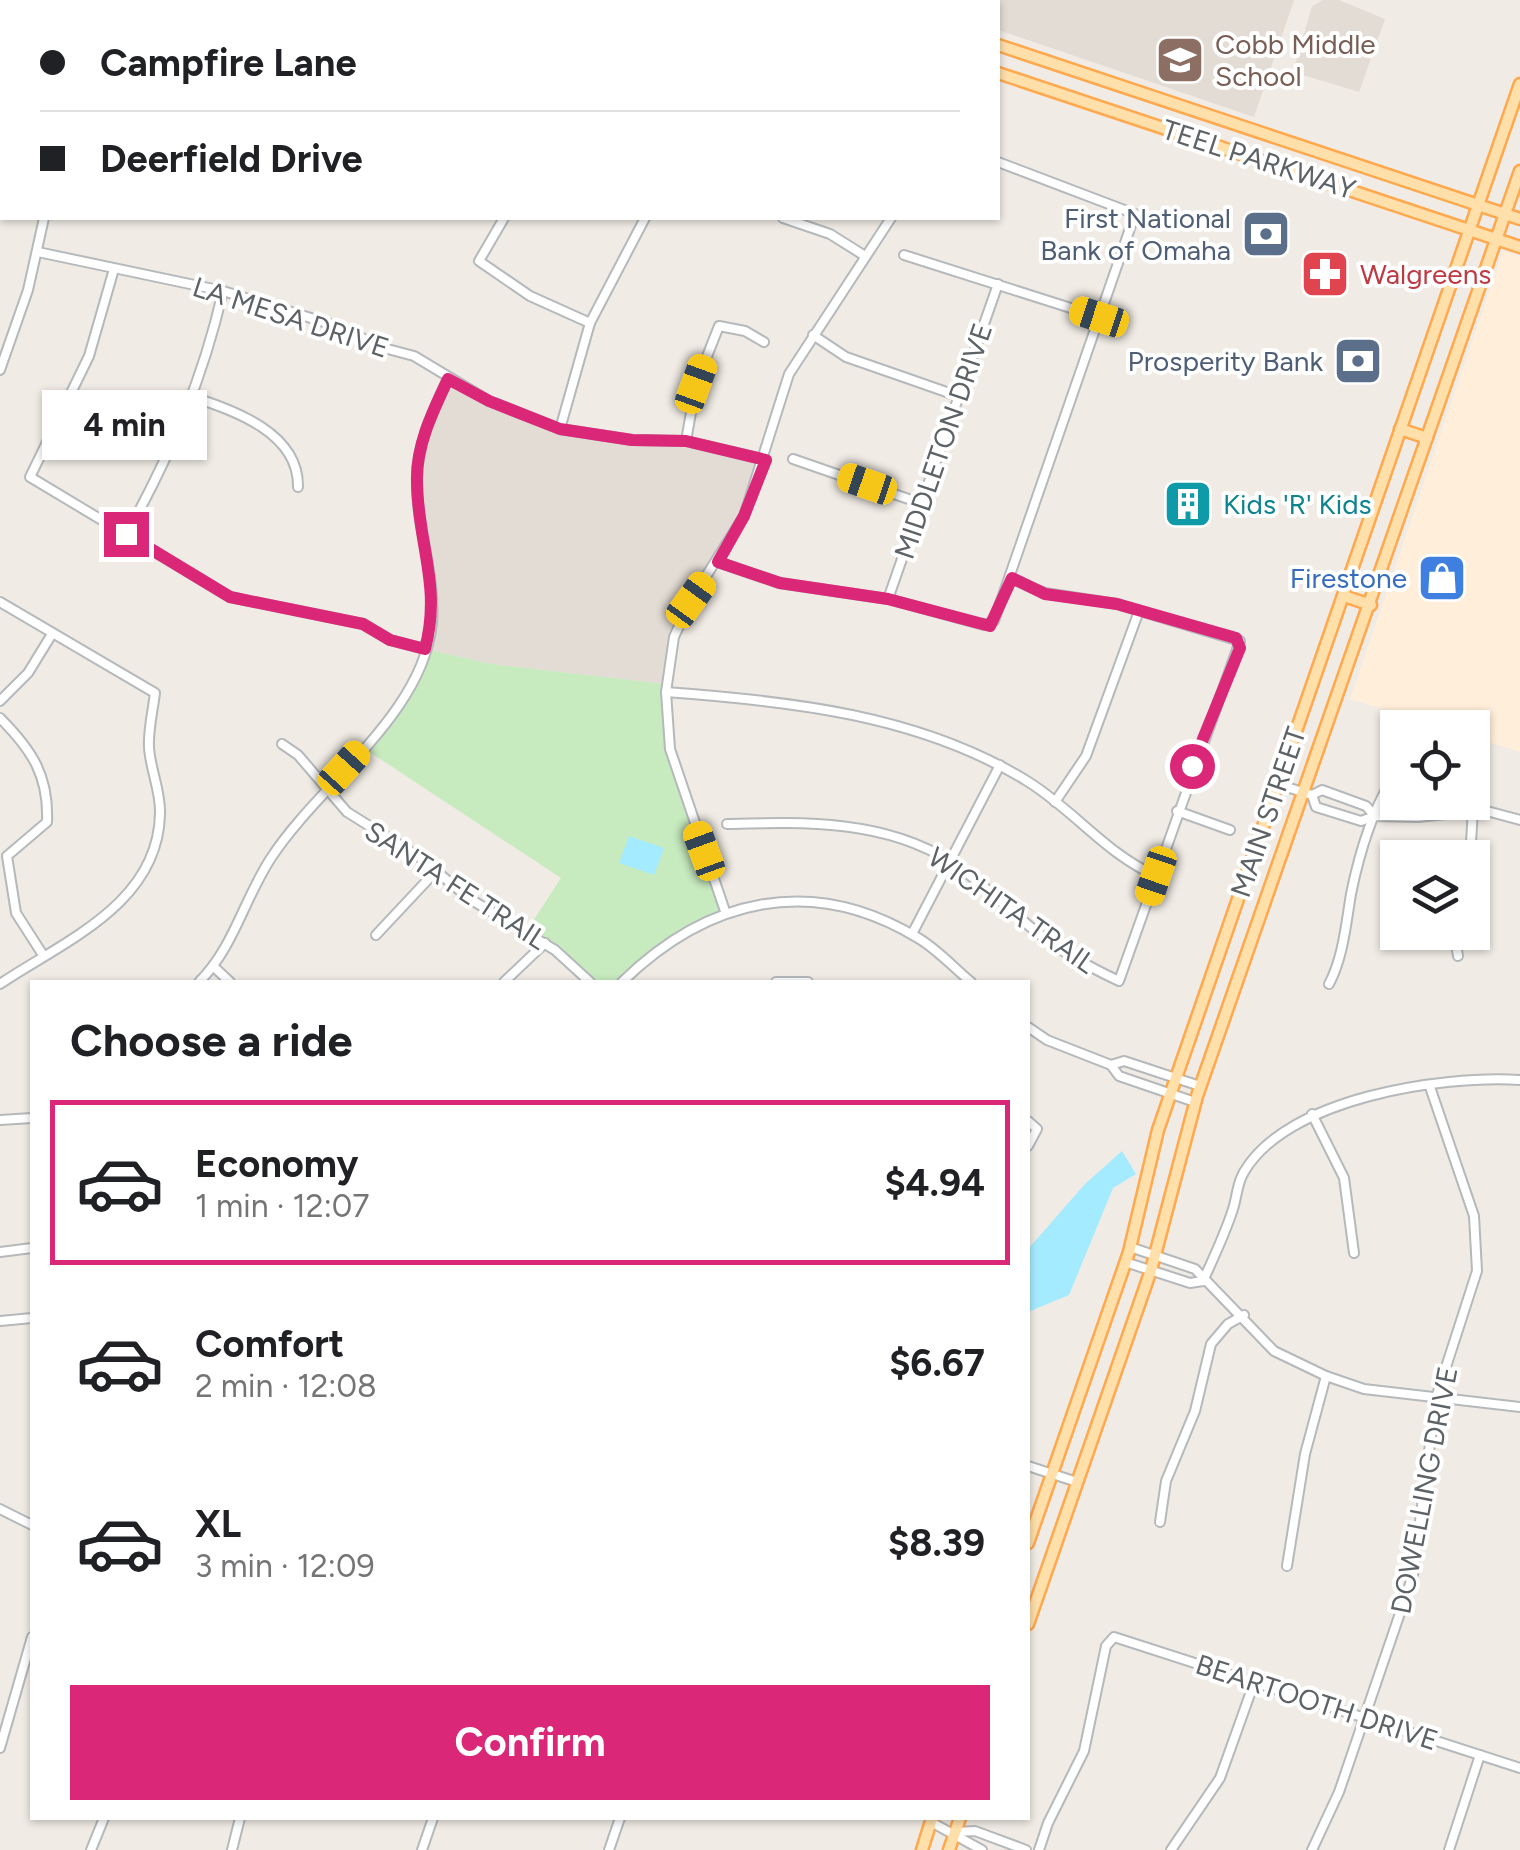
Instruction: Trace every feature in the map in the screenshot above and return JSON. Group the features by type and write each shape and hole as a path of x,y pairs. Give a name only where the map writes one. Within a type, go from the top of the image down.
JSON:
{"main road":[{"name":"TEEL PARKWAY","path":"1000,46 1520,218"},
{"name":"TEEL PARKWAY","path":"1000,75 1520,247"},
{"name":"MAIN STREET","path":"1030,1537 1126,1262 1170,1094 1520,84"},
{"path":"1160,126 1168,103"},
{"name":"MAIN STREET","path":"1030,1618 1151,1270 1200,1086 1307,794 1520,171"},
{"path":"1400,429 1427,438"},
{"path":"1344,596 1370,605"},
{"path":"922,1850 932,1820"},
{"path":"948,1850 959,1820"}],"street":[{"path":"718,562 780,583 888,599 990,626 1012,578 1134,214 1000,163"},
{"path":"0,370 38,252 44,220"},
{"path":"503,220 479,262 530,296 590,323"},
{"path":"560,429 590,323 644,220"},
{"path":"789,220 830,234 866,256"},
{"path":"725,911 676,773 666,692 674,636 691,600 744,516 766,460 789,374 890,220"},
{"name":"LA MESA DRIVE","path":"38,252 224,291 340,326 380,347 414,356 489,401 560,429 632,440 686,441 766,460"},
{"path":"904,255 1099,317"},
{"path":"114,270 89,356 30,477 230,597 363,624 390,640 425,649"},
{"name":"MIDDLETON DRIVE","path":"888,599 998,284"},
{"path":"126,534 169,457 193,397 224,291"},
{"path":"686,441 696,384 719,326 744,331 764,342"},
{"path":"813,334 846,357 958,396"},
{"path":"201,980 214,968 269,861 411,688 432,624 431,581 416,481 428,421 448,379"},
{"path":"193,397 256,422 286,450 298,470 298,487"},
{"path":"792,458 920,503"},
{"path":"666,692 878,720 944,739 1000,765 1055,802 1105,848 1156,876 1240,642 1138,611 1045,594 1012,578"},
{"path":"0,602 155,693 149,746 160,814 155,851 134,889 104,918 0,984"},
{"path":"1055,802 1086,756 1138,611"},
{"path":"0,701 28,673 52,634"},
{"path":"0,718 25,743 45,782 46,822 7,856 16,914 43,955"},
{"name":"SANTA FE TRAIL","path":"282,744 298,755 346,812 436,871 470,899 544,943 588,980"},
{"path":"912,934 1000,765"},
{"path":"1278,784 1307,794 1322,790 1366,806 1375,816"},
{"path":"1307,794 1316,807 1361,821 1380,816"},
{"path":"1328,984 1337,970 1352,888 1380,806"},
{"path":"1177,812 1230,830"},
{"path":"1490,814 1520,820"},
{"name":"WICHITA TRAIL","path":"727,824 849,826 889,835 949,861 1036,932 1119,981 1156,876"},
{"path":"376,935 436,871"},
{"path":"624,980 670,940 725,911 778,902 832,905 884,920 912,934 970,980"},
{"path":"506,980 544,943"},
{"path":"1457,950 1458,956"},
{"path":"214,968 228,980"},
{"path":"1030,1028 1047,1040 1111,1064 1124,1061 1200,1086"},
{"path":"1111,1064 1119,1076 1195,1102"},
{"path":"1203,1280 1246,1168 1285,1128 1339,1104 1430,1087 1520,1080"},
{"name":"DOWELLING DRIVE","path":"1312,1850 1330,1816 1413,1575 1436,1398 1471,1292 1478,1252 1467,1188 1430,1087"},
{"path":"1312,1114 1344,1178 1354,1253"},
{"path":"0,1120 30,1118"},
{"path":"1130,1246 1195,1269 1244,1315 1274,1351 1326,1376 1364,1389 1520,1407"},
{"path":"0,1252 30,1248"},
{"path":"1126,1262 1190,1283 1203,1280"},
{"path":"1160,1522 1166,1481 1195,1411 1211,1344 1228,1324 1244,1315"},
{"path":"0,1321 30,1318"},
{"path":"1288,1566 1305,1454 1326,1376"},
{"path":"1030,1467 1077,1482"},
{"path":"0,1509 30,1523"},
{"name":"BEARTOOTH DRIVE","path":"1039,1850 1084,1751 1106,1646 1114,1637 1520,1768"},
{"path":"0,1748 30,1644"},
{"path":"1170,1850 1220,1778 1254,1683"},
{"path":"1450,1850 1480,1755"},
{"path":"91,1850 103,1820"},
{"path":"232,1850 240,1820"},
{"path":"422,1850 432,1820"},
{"path":"609,1850 619,1820"},
{"path":"932,1820 955,1832 967,1845 982,1850"},
{"path":"955,1832 975,1831 1026,1850"}],"shaded area":[{"name":"Cobb Middle School","path":"1000,0 1294,0 1254,117 1000,31"},
{"path":"1323,0 1339,0 1385,19 1359,92 1293,72 1312,6"},
{"path":"1503,251 1520,256 1520,752 1490,742 1490,710 1387,710 1350,699"},
{"path":"448,379 560,429 602,437 686,441 766,460 744,516 691,600 674,636 666,684 491,664 425,649 432,624 420,454"}],"green space":[{"path":"425,649 491,664 666,684 670,749 725,911 685,931 624,980 588,980 566,959 526,932 561,878 362,747 397,707"}],"water":[{"path":"629,836 664,848 654,875 619,863"},
{"path":"1122,1151 1136,1174 1113,1188 1069,1295 1030,1311 1030,1247 1085,1184"}],"place":[{"name":"Cobb Middle School","path":"1180,60"},
{"name":"First National Bank of Omaha","path":"1266,234"},
{"name":"Walgreens","path":"1325,274"},
{"name":"Prosperity Bank","path":"1358,361"},
{"name":"Kids 'R' Kids","path":"1188,504"},
{"name":"Firestone","path":"1442,578"}],"route":[{"path":"126,534 230,597 363,624 390,640 425,649 432,624 431,581 416,481 428,421 448,379 489,401 560,429 632,440 686,441 766,460 744,516 718,562 744,574 888,599 990,626 1012,578 1045,594 1117,604 1236,638 1240,648 1192,766"}]}
